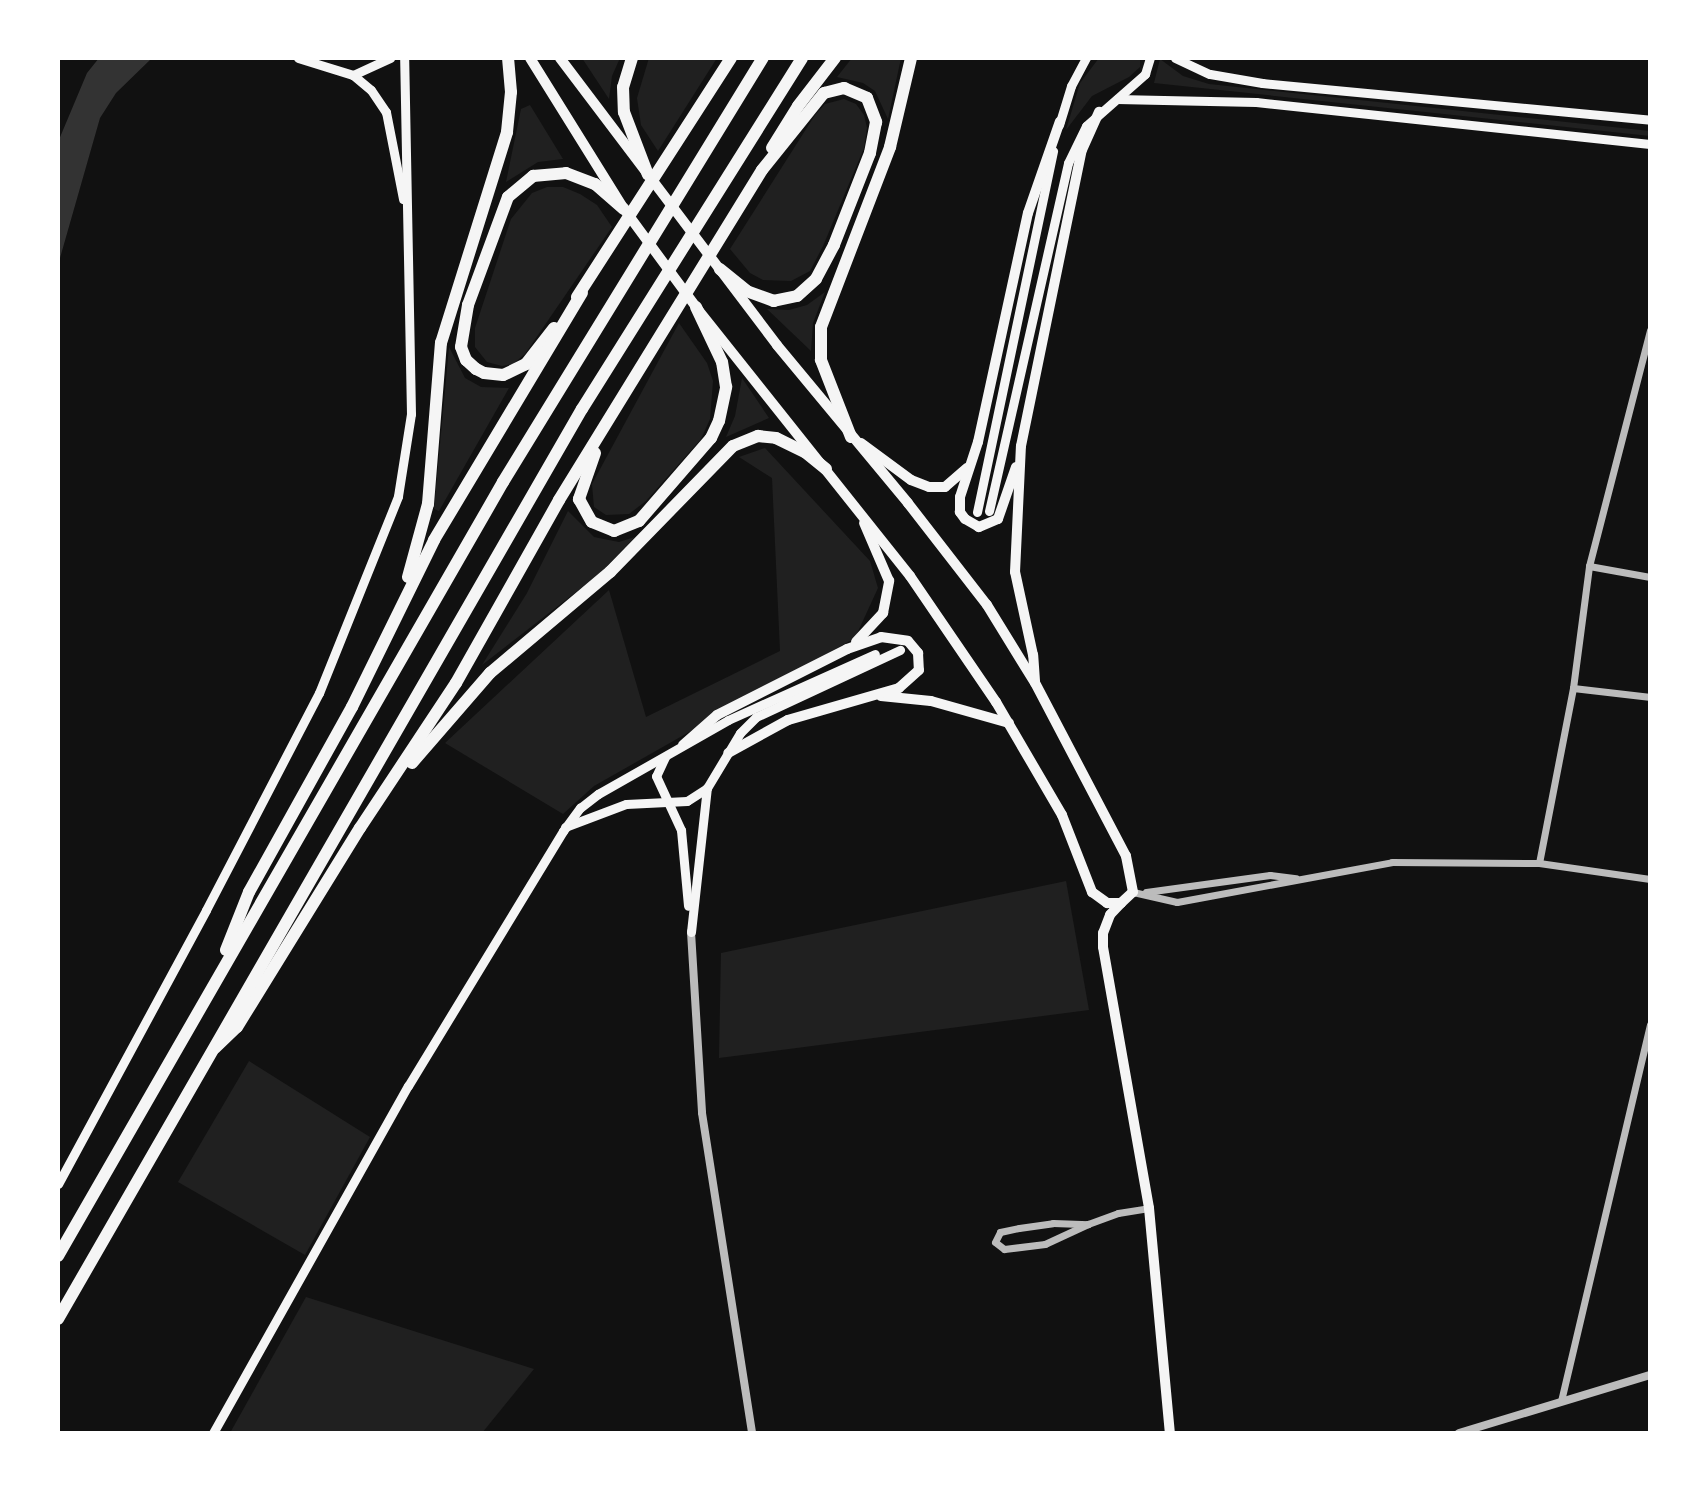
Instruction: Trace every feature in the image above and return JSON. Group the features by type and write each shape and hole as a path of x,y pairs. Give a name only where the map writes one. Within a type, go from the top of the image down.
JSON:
{"highway":[{"path":"375,662 412,566 428,504 441,343 507,132 511,92 508,58"},
{"path":"632,58 623,87 624,112 648,175"},
{"path":"219,974 249,892 375,662 434,540 582,293 734,58"},
{"path":"58,1256 567,373 763,58"},
{"path":"58,1319 582,409 802,58"},
{"path":"215,1048 237,1027 253,1003 360,828 456,683 559,500 762,170 783,127 835,58"},
{"path":"851,437 821,360 821,327 886,159 911,58"},
{"path":"720,269 747,291 774,301 797,296 816,279 834,245 870,153 876,122 867,98 844,88 824,93 762,170"},
{"path":"582,293 526,364 514,372 484,373 466,360 461,347 468,305 500,210 518,186 533,176 566,173 595,184 624,209"},
{"path":"607,424 586,471 579,499 592,522 614,531 626,528 648,512 699,454 719,421 725,400 722,362 696,307"},
{"path":"360,828 490,673 610,572 733,446 758,436 776,438 805,452 826,469"}],"main road":[{"path":"298,58 353,75 371,90 386,112 407,223"},
{"path":"330,58 337,71"},
{"path":"353,75 390,58"},
{"path":"58,1184 153,1011 319,693 398,496 411,414 404,58"},
{"path":"530,58 624,209 696,307 910,576 1009,723 1062,815 1092,892 1107,903 1121,903"},
{"path":"560,58 851,437 908,503 987,605 1035,683 1126,856 1139,892 1121,903 1110,915 1103,933 1103,947 1149,1208 1170,1433"},
{"path":"1086,58 1071,86 1028,213 973,460 960,497 960,512 971,524 987,526 998,519 1004,509 1021,446 1082,150 1099,112"},
{"path":"989,511 1075,143 1099,112 1145,74 1150,58"},
{"path":"1175,58 1210,74 1262,83 1650,120"},
{"path":"1117,99 1256,102 1650,144"},
{"path":"977,512 1060,121"},
{"path":"851,437 885,457 911,480 929,487 945,487 964,474 973,460"},
{"path":"1021,446 1015,572 1033,655 1035,683"},
{"path":"847,649 868,633 883,613 888,598 889,581 857,507"},
{"path":"683,745 717,715 847,649 881,637 908,641 918,653 919,670 909,682 788,720 728,753"},
{"path":"691,932 698,839 707,788 740,733 756,717 900,650"},
{"path":"213,1433 400,1100 565,827 598,794 683,745 728,720 875,654"},
{"path":"875,695 931,701 1009,723"},
{"path":"667,754 656,776 681,830 691,932"},
{"path":"565,827 626,804 687,801 707,788"}],"street":[{"path":"1539,863 1573,688 1589,566 1650,330"},
{"path":"1589,566 1650,577"},
{"path":"1573,688 1650,697"},
{"path":"1139,892 1177,902 1392,862 1539,863 1650,879"},
{"path":"1139,892 1270,875 1304,880"},
{"path":"691,932 702,1113 752,1433"},
{"path":"1561,1401 1650,1024"},
{"path":"1088,1224 1053,1223 1019,1228 1000,1232 995,1242 1004,1249 1045,1244 1118,1213 1149,1208"},
{"path":"1459,1433 1650,1375"}],"shaded area":[{"path":"99,58 152,58 116,93 100,118 58,265 58,142 87,73"},
{"path":"582,58 620,58 612,76 609,99"},
{"path":"649,58 717,58 658,151 641,125 637,98"},
{"path":"852,58 901,58 888,119 875,91 863,83 837,77"},
{"path":"1099,58 1140,58 1140,67 1129,77 1092,96 1066,130 1080,83"},
{"path":"1160,59 1183,76 1209,84 1650,131 1650,136 1154,83"},
{"path":"844,99 856,104 864,115 867,128 864,148 823,246 810,271 791,281 763,280 750,273 730,249 815,115 825,104"},
{"path":"530,105 563,159 538,162 506,182 521,109"},
{"path":"547,187 563,187 580,194 597,205 612,227 525,354 513,364 502,366 487,362 475,347 475,328 511,219 532,193"},
{"path":"825,292 813,323 811,351 767,309 789,310 807,305"},
{"path":"679,323 707,363 713,381 710,419 701,439 646,501 629,514 606,515 594,507 592,484"},
{"path":"449,347 465,378 481,387 509,388 439,511 434,509"},
{"path":"742,378 769,418 726,437 735,416"},
{"path":"765,448 870,561 878,588 855,638 594,786 563,814 445,743 609,590 646,717 780,651 772,478 739,457"},
{"path":"568,511 594,537 619,542 635,537 598,575 482,665 527,593"},
{"path":"1066,881 1089,1010 719,1058 721,953"},
{"path":"249,1061 370,1137 305,1255 178,1182"},
{"path":"306,1297 534,1369 482,1433 230,1433"}]}
